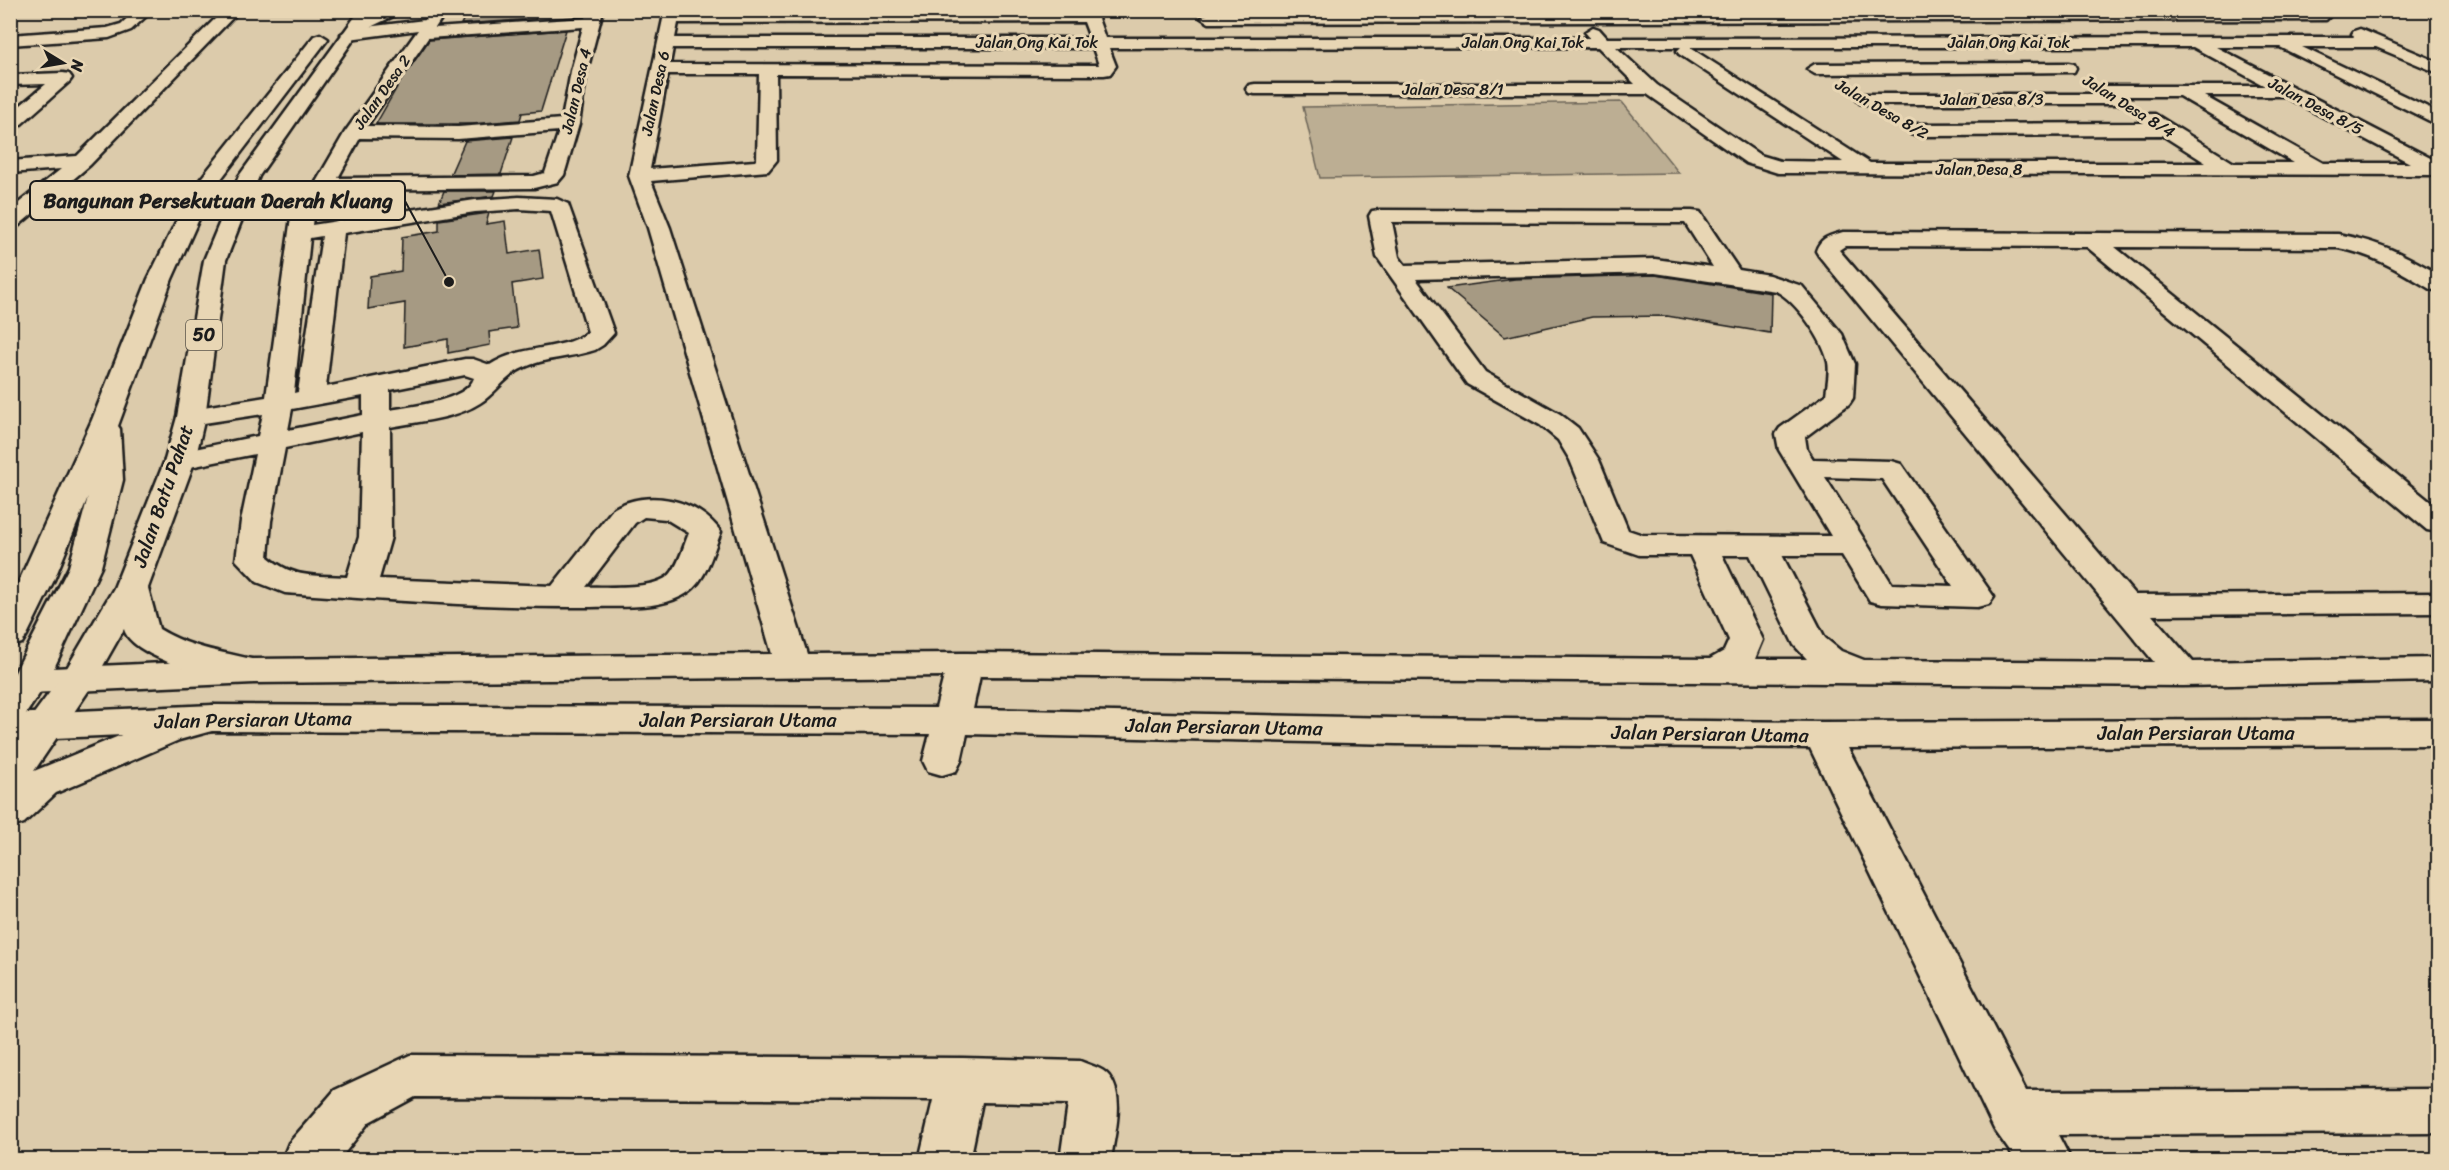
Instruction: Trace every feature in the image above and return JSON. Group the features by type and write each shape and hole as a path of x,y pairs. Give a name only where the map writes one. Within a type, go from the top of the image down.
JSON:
{"main road":[{"path":"18,39 109,33 126,27 146,10"},
{"path":"10,222 83,161 234,10"},
{"name":"Jalan Batu Pahat","path":"10,635 38,580 106,420 160,279 201,190 348,25 368,10"},
{"path":"348,25 399,10"},
{"path":"660,69 1100,71 1108,66 1089,14 672,14"},
{"name":"Jalan Desa 6","path":"639,176 672,14"},
{"path":"857,42 878,14"},
{"path":"1222,42 1207,14 2014,14 2325,18 2439,68"},
{"path":"1386,14 1405,76"},
{"name":"Jalan Desa 8","path":"1580,14 1623,65 1651,89 1753,159 1765,164 1797,169 2438,169"},
{"path":"1788,14 1822,42"},
{"path":"2014,14 2063,42"},
{"path":"348,25 594,16"},
{"name":"Jalan Desa 4","path":"328,177 326,182 334,184 534,182 551,178 570,124 579,71 594,16"},
{"name":"Jalan Desa 2","path":"328,177 354,132 430,23"},
{"path":"18,39 45,25"},
{"name":"Jalan Batu Pahat","path":"10,776 78,679 131,588 180,460 191,417 215,260 249,176 348,25"},
{"path":"869,69 888,42"},
{"name":"Jalan Desa 8/2","path":"1781,42 1815,69 1988,169"},
{"name":"Jalan Desa 8/4","path":"2027,42 2231,170"},
{"name":"Jalan Desa 8/5","path":"2195,42 2438,169"},
{"path":"2280,42 2439,119"},
{"name":"Jalan Ong Kai Tok","path":"666,43 2380,42"},
{"path":"1685,51 1866,169"},
{"path":"1600,65 1623,65"},
{"path":"768,69 767,160 761,167 639,176 659,228 793,666"},
{"path":"1815,69 2093,83 2182,92 2289,91"},
{"name":"Jalan Desa 8/1","path":"1255,89 1405,76 1651,89"},
{"path":"10,80 63,78 10,124"},
{"path":"2093,83 2206,80"},
{"name":"Jalan Desa 8/3","path":"1856,93 2093,83"},
{"path":"2182,92 2320,170"},
{"path":"354,132 448,133 570,124"},
{"path":"1918,130 2166,129"},
{"path":"10,167 83,161"},
{"path":"180,460 271,442 376,421 457,405 475,395 488,380 512,363 545,352 589,344 601,333 561,208 550,202 474,206 334,228 301,225 279,403 271,442 256,521 252,560 285,583 561,597"},
{"path":"1731,276 1692,217 1380,216 1388,257 1476,378 1492,390 1561,426 1574,440 1615,536 1639,545 1850,546"},
{"path":"1441,216 1452,252"},
{"path":"1502,216 1516,251"},
{"path":"1566,216 1582,250"},
{"path":"1628,217 1646,250"},
{"path":"311,398 334,228"},
{"path":"2183,674 1827,251 1830,243 1843,239 2338,241 2369,247 2387,254 2439,284"},
{"path":"2093,240 2439,523"},
{"path":"1398,272 1452,252 1646,250 1731,276 1773,283 1794,291 1859,290"},
{"path":"1794,291 1833,339 1842,364 1839,398 1790,434 1793,450 1850,546 1882,594 1977,597 1891,470 1804,468"},
{"path":"191,417 311,398 465,367 484,371 488,374 488,380"},
{"path":"359,588 375,537 377,384"},
{"path":"20,695 85,567 108,480 106,420"},
{"path":"1761,546 1811,645 1829,659 1861,671"},
{"path":"1702,547 1746,640 1738,658 1717,670"},
{"path":"131,588 143,635 163,648 192,660 254,671"},
{"path":"2124,605 2439,603"},
{"path":"20,695 78,679 254,671 965,664 2183,674 2439,670"},
{"path":"942,761 965,664"},
{"path":"301,718 333,671"},
{"path":"10,813 42,783 166,731 213,718"},
{"name":"Jalan Persiaran Utama","path":"10,727 213,718 301,718 952,721 1384,731 1823,735 2439,732"},
{"path":"1823,735 2012,1113 2046,1160"},
{"path":"307,1160 352,1106 410,1077 963,1079 1080,1083 1092,1091 1094,1103 1085,1160"},
{"path":"944,1160 963,1079"},
{"path":"2012,1113 2439,1111"}],"shaded area":[{"path":"1622,102 1679,173 1320,178 1303,107"}],"building":[{"path":"469,10 539,10 535,19 461,24"},
{"path":"566,30 541,111 522,113 520,120 472,124 376,124 400,82 429,40"},
{"path":"513,137 501,174 450,175 465,141"},
{"path":"444,191 496,191 494,196 439,203"},
{"path":"489,213 486,224 505,221 509,254 539,249 543,279 512,284 517,328 489,332 490,345 448,353 448,339 404,347 405,303 368,309 370,276 401,271 402,237 439,231 439,220"},
{"path":"1655,275 1771,293 1770,333 1667,316 1592,317 1505,337 1447,288 1515,279"}],"place":[{"name":"Bangunan Persekutuan Daerah Kluang","path":"449,282"}]}
